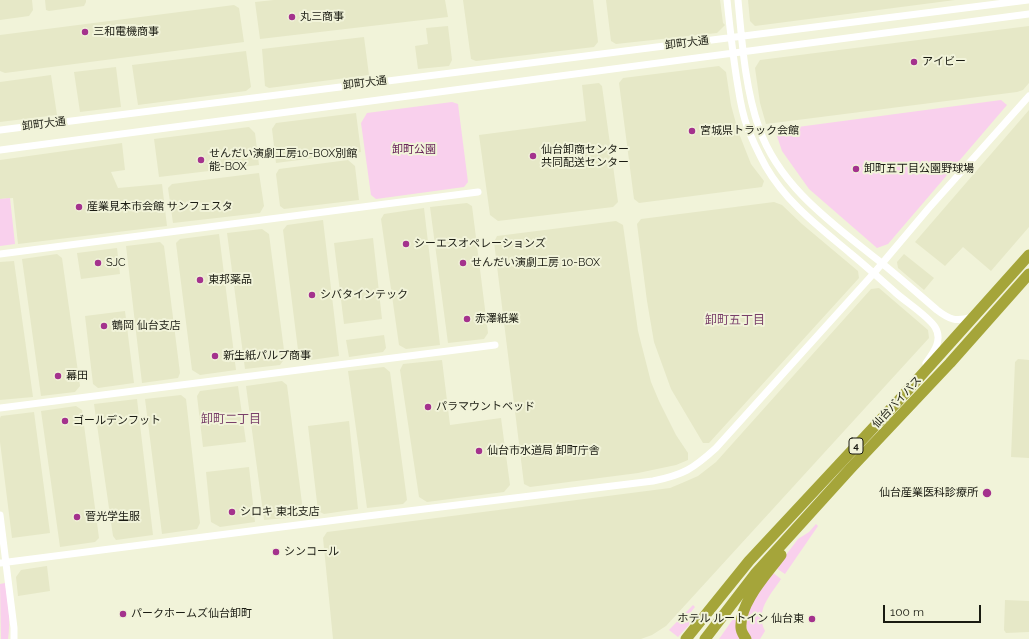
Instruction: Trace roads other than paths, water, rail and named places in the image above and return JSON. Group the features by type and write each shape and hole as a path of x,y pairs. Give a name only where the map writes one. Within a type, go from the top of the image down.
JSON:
{"highway":[{"name":"仙台バイパス","path":"686,639 749,561 900,399 1029,255"},
{"name":"仙台バイパス","path":"705,639 755,574 851,468 955,357 1029,274"},
{"path":"746,639 741,629 742,615 747,601 790,542 795,531"}],"street":[{"path":"727,0 733,54 742,107 746,124 766,167 791,200 814,223 935,327 938,337 935,351 900,399"},
{"path":"738,0 752,104 759,128 776,162 794,186 820,214 882,263 946,317 955,320 963,320 975,316"},
{"name":"卸町大通","path":"0,130 1028,0"},
{"path":"0,150 1029,14"},
{"path":"3,563 314,524 412,510 653,481 678,475 692,468 716,448 874,273 928,209 1029,96"},
{"path":"0,254 478,192"},
{"path":"0,408 495,344"},
{"path":"0,515 3,563 14,628 14,639"}],"place":[{"name":"丸三商事","path":"292,17"},
{"name":"三和電機商事","path":"85,32"},
{"name":"アイビー","path":"914,62"},
{"name":"宮城県トラック会館","path":"692,131"},
{"name":"仙台卸商センター 共同配送センター","path":"533,156"},
{"name":"せんだい演劇工房10-BOX別館 能-BOX","path":"201,160"},
{"name":"卸町五丁目公園野球場","path":"856,169"},
{"name":"産業見本市会館 サンフェスタ","path":"79,207"},
{"name":"シーエスオペレーションズ","path":"406,244"},
{"name":"SJC","path":"98,263"},
{"name":"せんだい演劇工房 10-BOX","path":"463,263"},
{"name":"東邦薬品","path":"200,280"},
{"name":"シバタインテック","path":"312,295"},
{"name":"赤澤紙業","path":"467,319"},
{"name":"鶴岡 仙台支店","path":"104,326"},
{"name":"新生紙パルプ商事","path":"215,356"},
{"name":"幕田","path":"58,376"},
{"name":"パラマウントベッド","path":"428,407"},
{"name":"ゴールデンフット","path":"65,421"},
{"name":"仙台市水道局 卸町庁舎","path":"479,451"},
{"name":"仙台産業医科診療所","path":"987,493"},
{"name":"シロキ 東北支店","path":"232,512"},
{"name":"菅光学生服","path":"77,517"},
{"name":"シンコール","path":"276,552"},
{"name":"パークホームズ仙台卸町","path":"123,614"},
{"name":"ホテル ルートイン 仙台東","path":"812,619"}],"district":[{"name":"卸町五丁目","path":"735,320"},
{"name":"卸町二丁目","path":"231,419"}],"park label":[{"name":"卸町公園","path":"414,150"}]}
